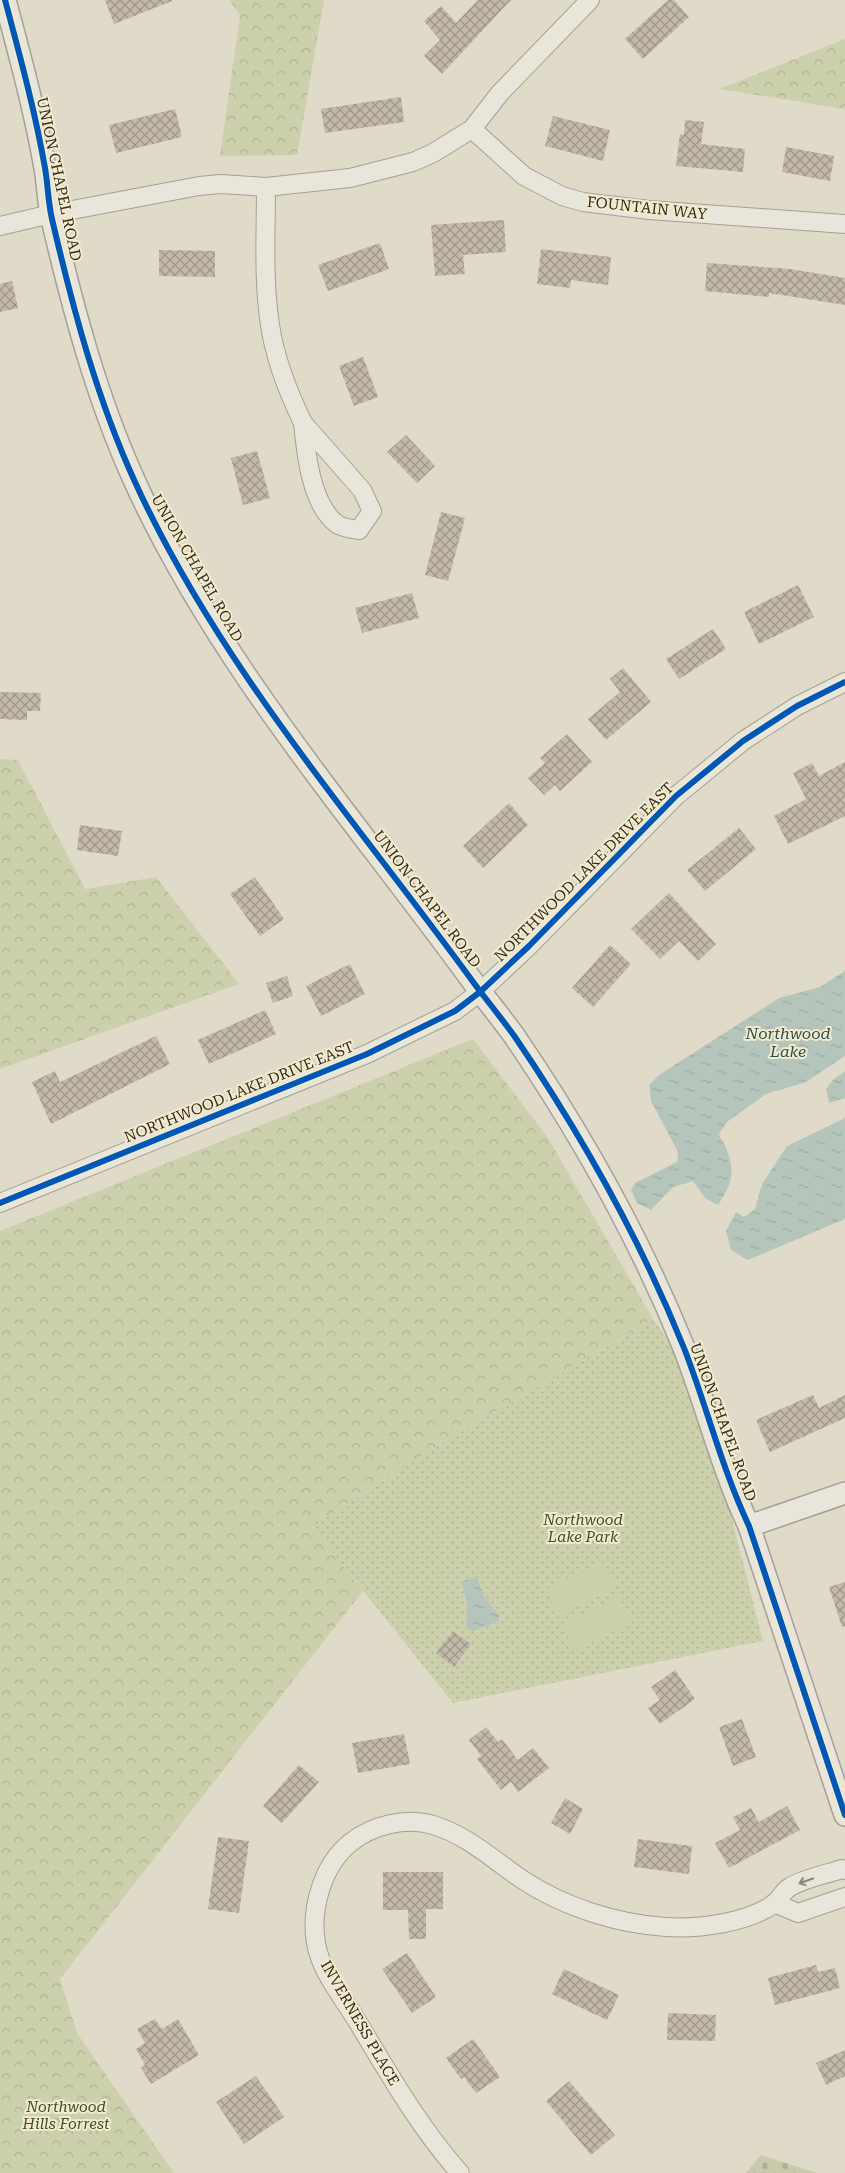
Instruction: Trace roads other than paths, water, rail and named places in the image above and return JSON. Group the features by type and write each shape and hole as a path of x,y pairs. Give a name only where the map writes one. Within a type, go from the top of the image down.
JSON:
{"street":[{"name":"UNION CHAPEL ROAD","path":"5,0 36,123 46,171 51,214 102,399 133,477 171,553 248,681 519,1044 585,1149 627,1225 682,1342 736,1499 749,1526 845,1815"},
{"path":"0,226 51,214 199,186 221,184 266,187 350,178 413,162 472,129 500,93 590,0"},
{"name":"FOUNTAIN WAY","path":"472,129 524,176 562,196 584,202 648,210 845,224"},
{"path":"266,187 267,305 270,327 288,391 304,423 362,490 372,511 359,530 338,526 324,510 316,492 306,453 304,423"},
{"name":"NORTHWOOD LAKE DRIVE EAST","path":"0,1204 367,1054 455,1010 480,992 588,888 645,826 676,796 742,741 797,706 845,682"},
{"path":"749,1526 845,1493"},
{"name":"INVERNESS PLACE","path":"460,2173 440,2150 398,2088 330,1977 316,1943 315,1914 325,1873 336,1855 352,1841 370,1830 390,1824 412,1821 432,1825 471,1841 522,1879 580,1908 622,1921 666,1927 688,1927 732,1920 774,1903 790,1887 842,1869 845,1870"},
{"path":"774,1903 798,1913 845,1897"}],"water":[{"name":"Northwood Lake","path":"845,971 845,1056 806,1082 766,1094 727,1122 719,1134 729,1156 732,1171 727,1191 718,1205 705,1198 693,1181 673,1187 651,1210 637,1203 631,1190 635,1183 677,1162 678,1152 651,1101 649,1085 659,1075 779,998 820,987"},
{"name":"Northwood Lake","path":"845,1071 845,1098 829,1103 826,1089 833,1080"},
{"path":"845,1118 845,1219 748,1260 731,1250 726,1231 736,1212 744,1217 755,1209 762,1184 787,1146"},
{"path":"477,1576 483,1595 499,1615 498,1622 473,1631 466,1628 467,1601 461,1582"}],"park label":[{"name":"Northwood Lake Park","path":"583,1528"},
{"name":"Northwood Hills Forrest","path":"66,2116"}]}
